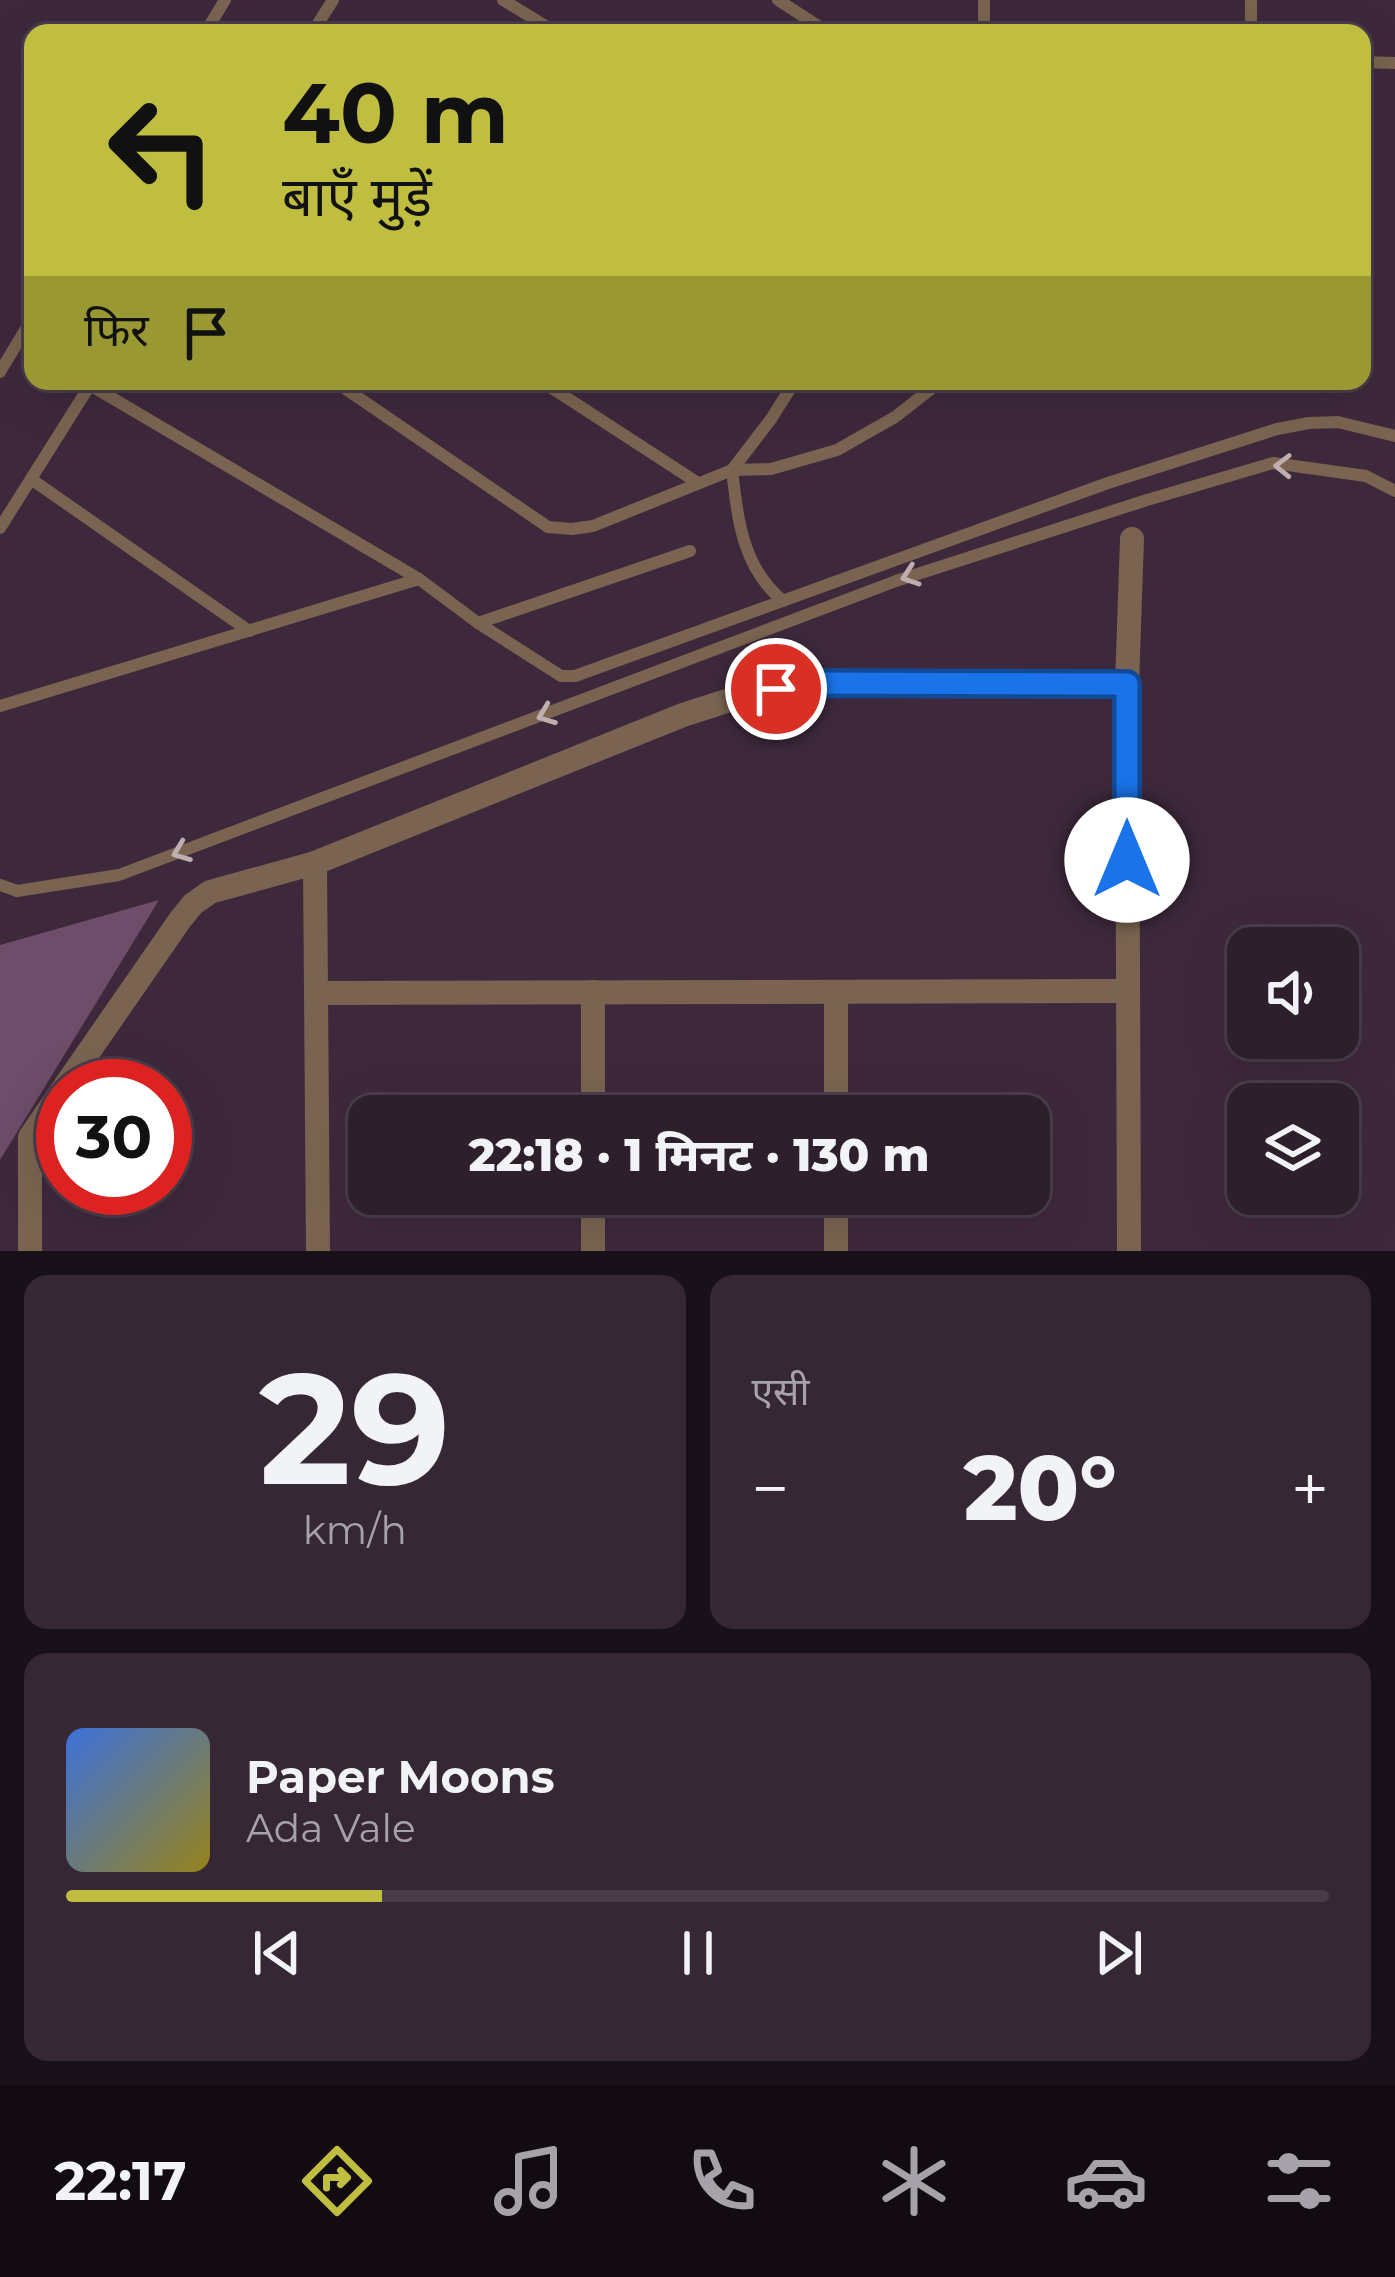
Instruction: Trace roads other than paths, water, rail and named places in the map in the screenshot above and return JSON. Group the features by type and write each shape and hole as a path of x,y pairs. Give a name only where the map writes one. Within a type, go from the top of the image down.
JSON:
{"street":[{"path":"1129,1251 1127,684 1132,539"},
{"path":"84,1059 193,904 210,892 315,862 683,716 745,695 808,683 1127,684"},
{"path":"315,862 317,1251"},
{"path":"316,993 1127,991"},
{"path":"593,992 593,1095"},
{"path":"836,992 836,1095"},
{"path":"30,1251 29,1137 36,1127"},
{"path":"593,1215 593,1251"},
{"path":"836,1215 836,1251"}],"lane":[{"path":"503,0 542,24"},
{"path":"778,0 815,24"},
{"path":"0,372 24,332"},
{"path":"0,528 88,390"},
{"path":"104,390 419,579 560,676 575,676 1108,483 1240,440 1309,423 1348,424 1395,436"},
{"path":"347,390 548,527 572,529 593,526 732,470 771,469 837,449 895,417 930,390"},
{"path":"555,390 698,483"},
{"path":"783,601 761,579 746,550 732,470 789,390"},
{"path":"0,885 17,891 119,875 896,581 1273,463 1366,476 1395,491"},
{"path":"31,479 249,631"},
{"path":"478,622 690,551"},
{"path":"0,706 419,579"}]}
